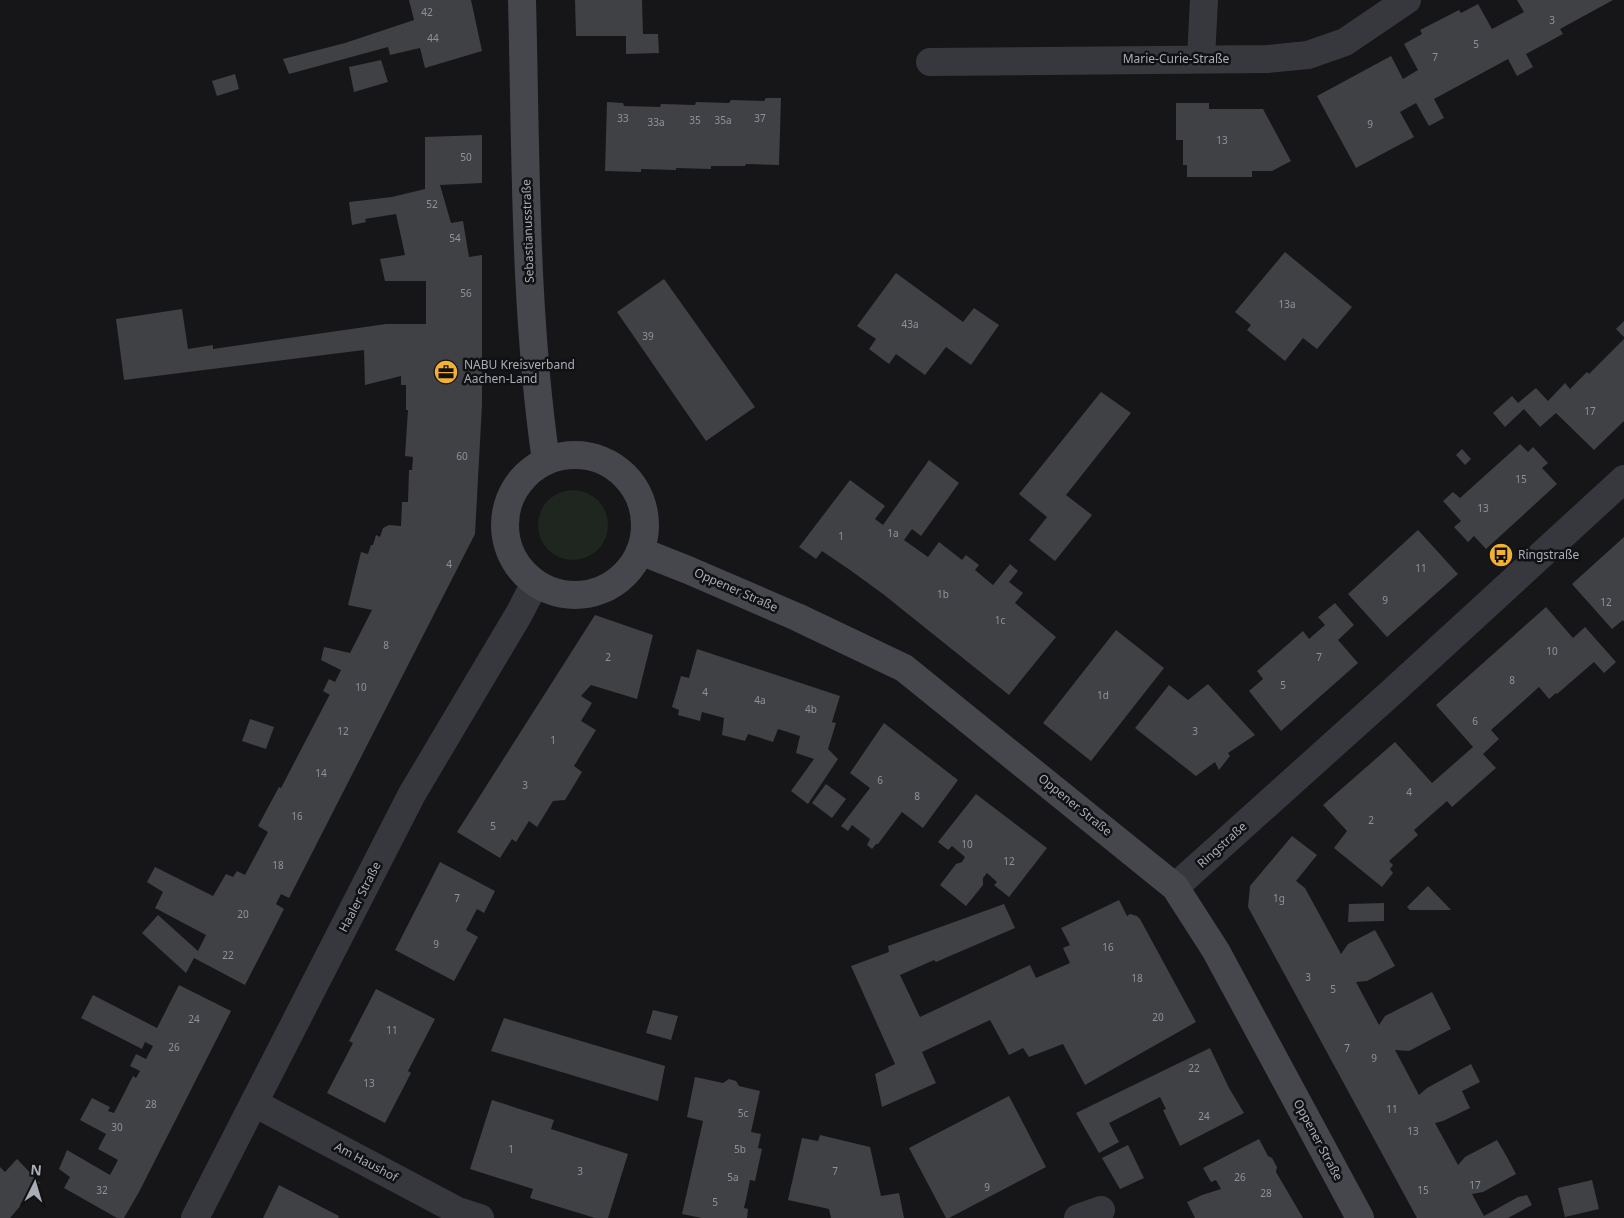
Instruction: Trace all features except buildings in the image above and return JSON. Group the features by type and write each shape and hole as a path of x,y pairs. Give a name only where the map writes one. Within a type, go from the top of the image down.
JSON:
{"street":[{"name":"Sebastianusstraße","path":"522,0 531,326 537,399 546,461"},
{"path":"1201,58 1204,0"},
{"name":"Marie-Curie-Straße","path":"930,62 1268,58 1308,55 1345,42 1407,0"},
{"path":"569,455 592,457 614,467 632,483 642,504 645,528 640,551 630,570 614,584 595,592 574,596 554,592 535,583 520,568 509,550 505,530 507,508 515,489 528,473 546,461 569,455"},
{"name":"Ringstraße","path":"1175,887 1624,480"},
{"name":"Oppener Straße","path":"640,551 797,617 904,668 1175,887 1216,951 1360,1218"},
{"name":"Haaler Straße","path":"195,1218 412,794 519,614 535,583"},
{"name":"Am Haushof","path":"254,1103 458,1211 480,1218"}],"shaded area":[{"path":"580,490 593,496 602,505 606,511 608,525 606,539 598,550 587,558 566,560 559,558 548,550 540,539 538,518 540,511 548,500 559,492"}],"place":[{"name":"NABU Kreisverband Aachen-Land","path":"446,372"},
{"name":"Ringstraße","path":"1501,555"}]}
